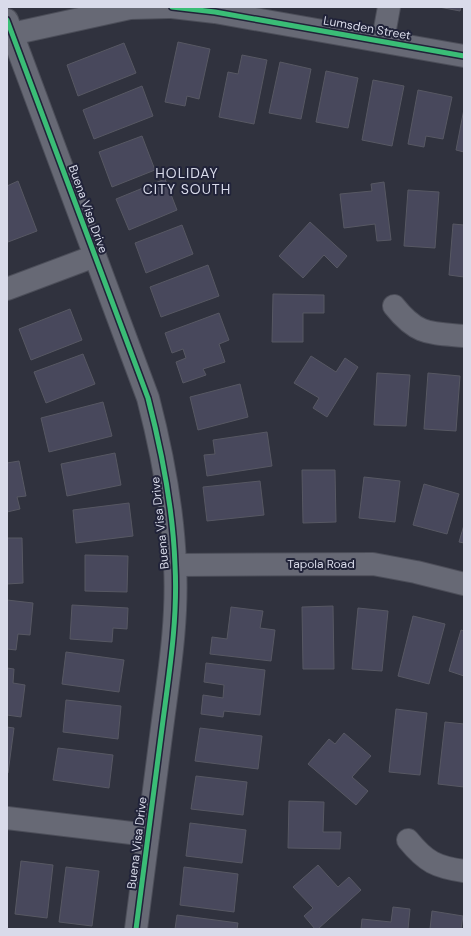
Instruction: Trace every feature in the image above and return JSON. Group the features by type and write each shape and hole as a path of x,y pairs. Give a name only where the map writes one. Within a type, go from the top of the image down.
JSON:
{"street":[{"name":"Lumsden Street","path":"9,29 130,8 171,7 215,12 383,40 464,56"},
{"path":"383,40 390,7"},
{"name":"Buena Visa Drive","path":"9,29 136,363 154,420 165,478 176,565 173,623 168,678 136,929"},
{"path":"7,289 95,256"},
{"path":"394,306 406,322 420,330 433,334 464,336"},
{"name":"Tapola Road","path":"176,565 372,564 416,572 464,584"},
{"path":"7,818 148,835"},
{"path":"408,840 421,856 433,864 464,871"}],"building":[{"path":"439,7 461,7 460,11"},
{"path":"178,42 210,49 199,99 187,96 185,106 165,102"},
{"path":"124,43 136,73 78,96 67,65"},
{"path":"242,55 267,60 254,124 219,117 228,72 238,74"},
{"path":"280,62 311,69 301,119 269,113"},
{"path":"326,71 358,78 348,128 316,122"},
{"path":"373,80 404,86 392,146 362,140"},
{"path":"142,86 153,116 94,139 83,110"},
{"path":"418,90 452,97 443,139 426,136 424,147 408,144"},
{"path":"464,109 464,152 456,150"},
{"path":"142,136 155,170 112,187 99,152"},
{"path":"165,179 177,210 129,230 116,199"},
{"path":"18,181 37,231 8,242 7,186"},
{"path":"384,182 391,240 377,241 375,224 344,228 340,194 372,191 371,184"},
{"path":"408,190 439,192 435,248 404,246"},
{"path":"310,222 347,256 337,268 324,255 303,278 279,256"},
{"path":"453,224 464,225 464,277 449,275"},
{"path":"182,225 193,254 146,273 135,243"},
{"path":"208,265 219,296 161,317 150,287"},
{"path":"273,294 324,295 324,313 303,313 303,342 272,342"},
{"path":"70,309 82,340 31,360 19,329"},
{"path":"219,313 229,340 219,344 225,362 203,369 206,375 183,383 176,362 186,358 183,349 172,353 165,333"},
{"path":"83,354 95,384 46,403 34,372"},
{"path":"311,356 336,372 345,358 358,367 327,417 313,408 319,398 294,383"},
{"path":"377,373 410,375 406,426 374,425"},
{"path":"428,373 460,376 456,431 424,429"},
{"path":"240,384 248,417 198,430 190,397"},
{"path":"103,402 112,436 49,452 41,418"},
{"path":"267,432 272,466 207,476 204,455 215,454 213,440"},
{"path":"115,453 121,485 67,496 61,464"},
{"path":"19,461 26,496 17,497 20,509 7,512 7,463"},
{"path":"302,470 335,470 336,522 303,523"},
{"path":"364,477 400,481 395,522 359,518"},
{"path":"260,481 264,515 207,521 203,487"},
{"path":"424,484 459,494 447,534 413,525"},
{"path":"129,503 133,536 76,543 73,510"},
{"path":"464,525 464,543 459,542"},
{"path":"7,538 22,538 23,583 7,584"},
{"path":"85,555 128,556 127,592 85,591"},
{"path":"7,600 33,603 30,635 18,634 16,650 7,649"},
{"path":"72,605 128,608 127,629 113,628 112,642 70,639"},
{"path":"333,606 334,669 303,669 302,607"},
{"path":"231,607 263,611 260,628 275,630 271,661 210,654 212,637 227,639"},
{"path":"358,608 388,611 382,671 352,669"},
{"path":"413,616 445,624 429,684 398,676"},
{"path":"461,630 464,631 464,676 449,671"},
{"path":"66,652 124,660 119,692 62,684"},
{"path":"206,663 265,670 260,715 224,711 223,717 201,714 203,695 223,698 224,685 204,682"},
{"path":"7,668 14,669 13,683 25,685 21,717 7,715"},
{"path":"66,700 121,706 118,739 63,732"},
{"path":"396,709 427,713 420,775 389,772"},
{"path":"445,722 464,724 464,787 438,784"},
{"path":"7,727 14,728 8,773 7,773"},
{"path":"200,728 262,736 258,769 195,761"},
{"path":"344,733 371,756 352,777 368,791 356,805 308,764 329,739 335,744"},
{"path":"58,748 113,755 109,788 53,780"},
{"path":"196,776 247,782 243,815 191,809"},
{"path":"289,801 324,802 323,832 341,832 340,849 288,848"},
{"path":"190,823 246,830 242,863 186,856"},
{"path":"21,861 53,865 47,918 15,914"},
{"path":"318,865 338,887 349,877 361,890 318,929 315,929 304,916 313,908 293,887"},
{"path":"66,867 99,871 92,926 59,922"},
{"path":"184,867 238,874 234,912 180,905"},
{"path":"393,907 410,909 408,929 361,929 362,919 391,922"},
{"path":"432,911 463,916 461,929 430,929"},
{"path":"177,915 238,923 237,929 175,929"}],"cycle path":[{"path":"172,7 215,12 464,56"},
{"path":"7,20 148,398 158,439 172,522 176,585 174,626 136,929"}],"district":[{"name":"HOLIDAY CITY SOUTH","path":"187,182"}]}
